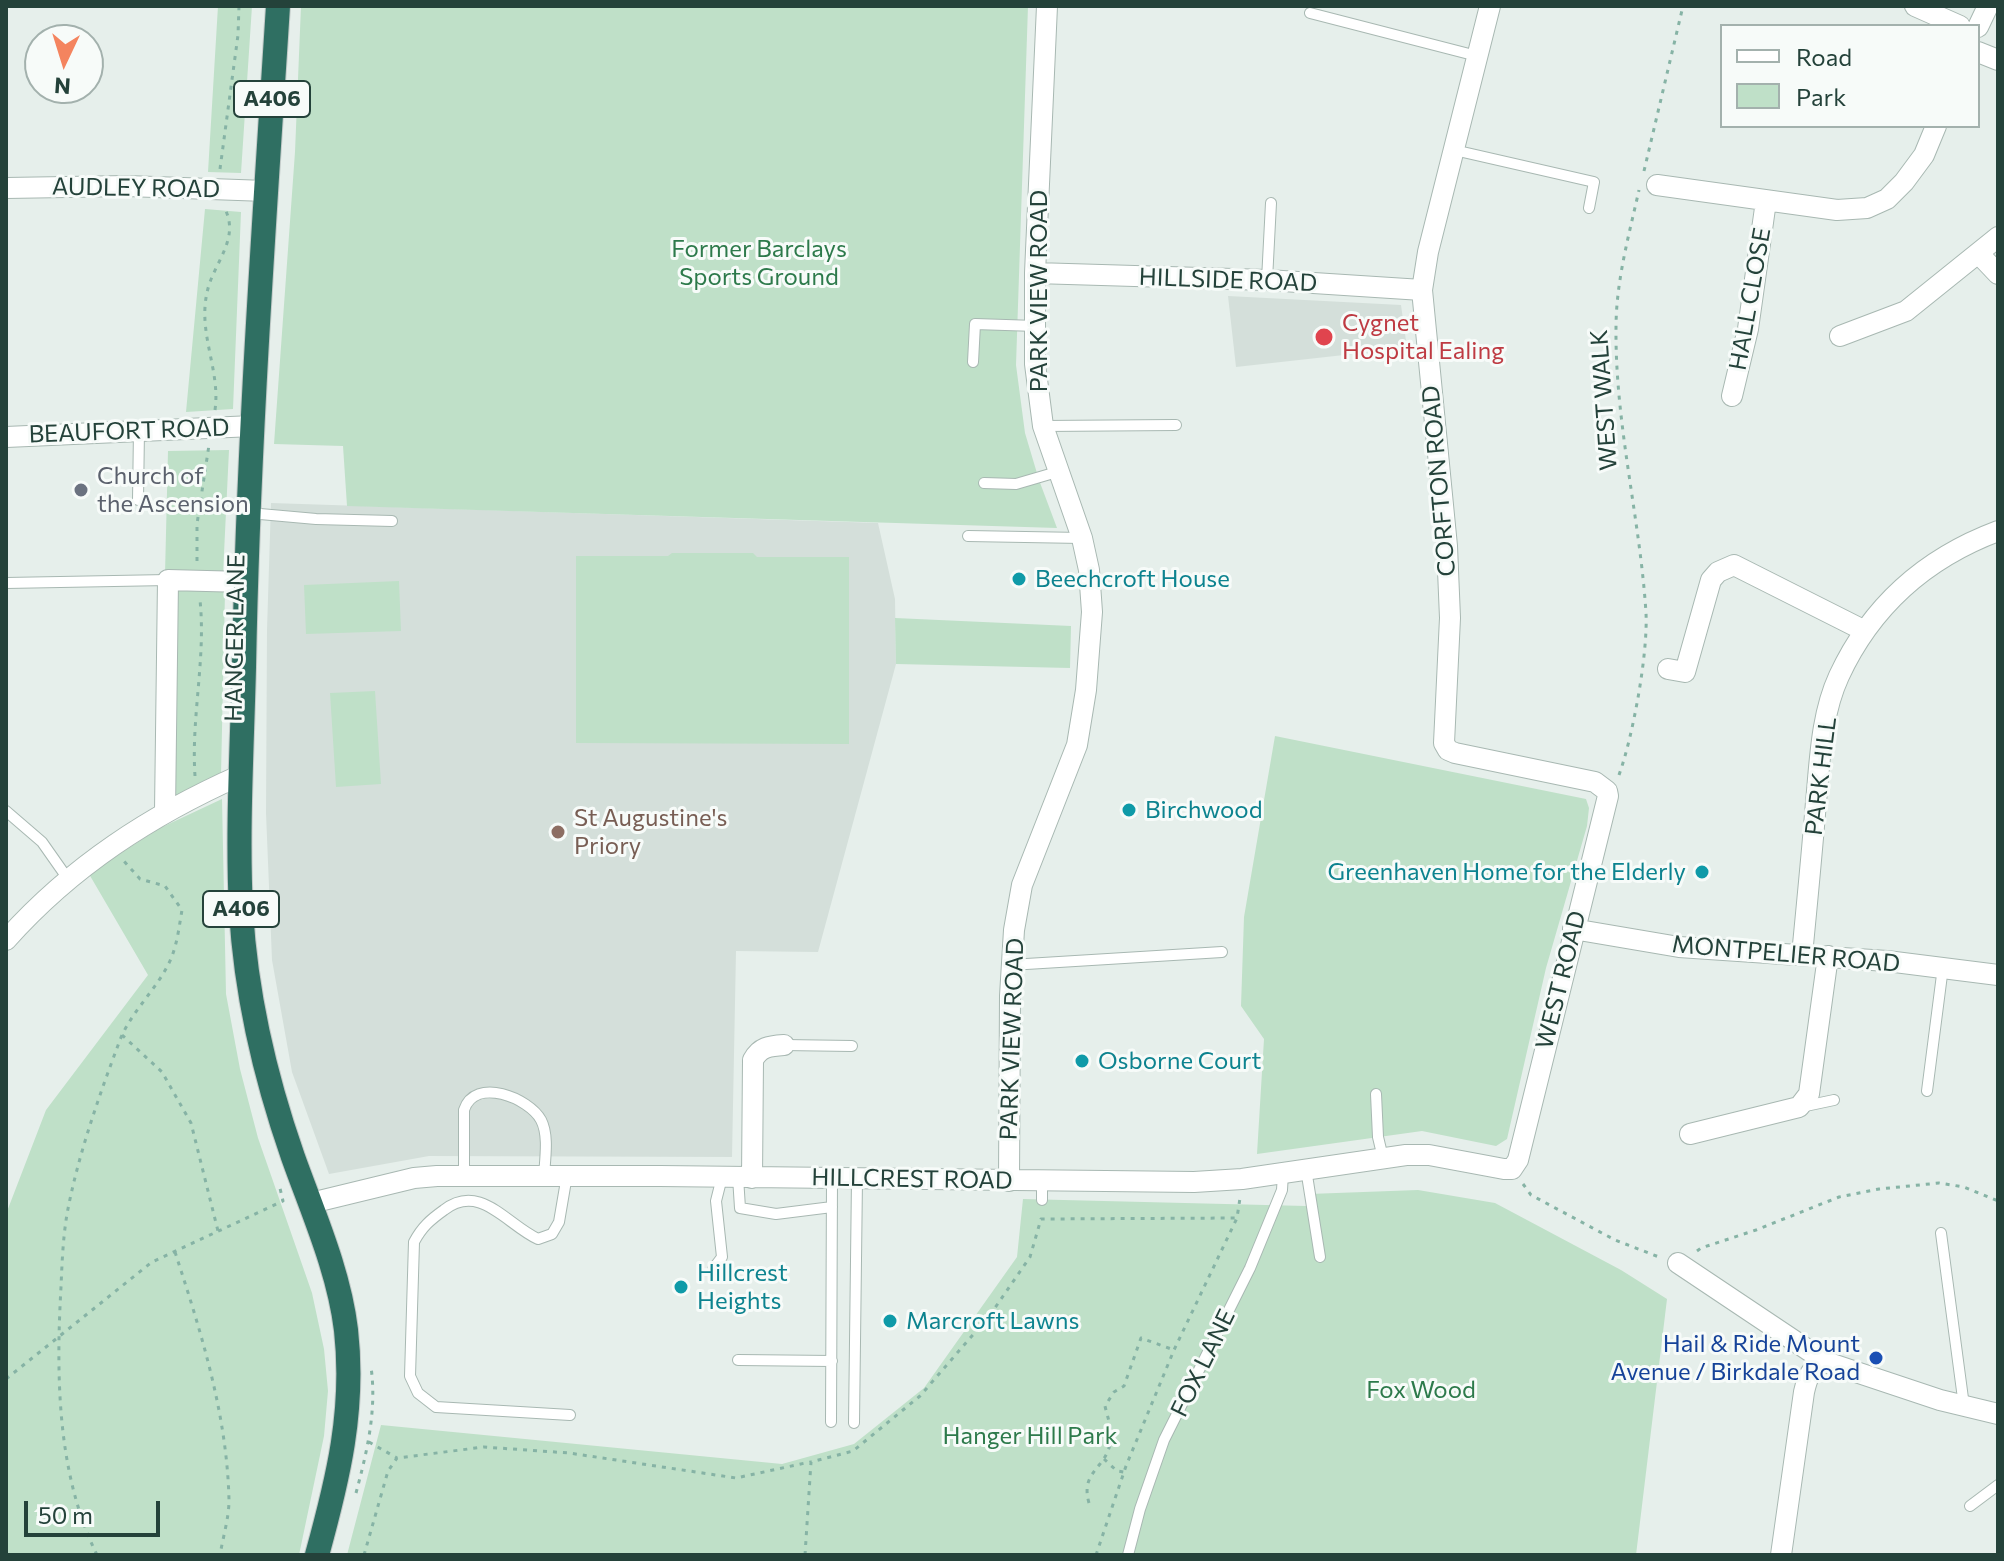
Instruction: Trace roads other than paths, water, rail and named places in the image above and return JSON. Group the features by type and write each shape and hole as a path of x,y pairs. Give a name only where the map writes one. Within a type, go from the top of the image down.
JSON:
{"highway":[{"name":"HANGER LANE","path":"278,6 245,582 241,910 250,994 274,1099 311,1203 346,1327 348,1391 345,1440 317,1555"}],"street":[{"name":"PARK VIEW ROAD","path":"1009,1181 1010,965 1022,885 1077,745 1092,612 1089,570 1082,538 1043,426 1035,364 1035,273 1047,6"},
{"name":"CORFTON ROAD","path":"1490,6 1428,252 1422,290 1448,575 1450,618 1444,743 1448,750 1455,753 1595,782 1607,791"},
{"path":"1915,6 1956,24"},
{"path":"1657,185 1837,210 1867,208 1887,199 1904,182 1924,155 1935,128"},
{"name":"AUDLEY ROAD","path":"6,188 127,186 266,191"},
{"name":"HALL CLOSE","path":"1732,396 1748,329 1766,201"},
{"path":"1840,336 1906,311 1998,237"},
{"path":"1979,254 1998,274"},
{"name":"HILLSIDE ROAD","path":"1035,273 1267,280 1422,290"},
{"name":"BEAUFORT ROAD","path":"6,437 253,426"},
{"name":"PARK HILL","path":"1802,955 1824,727 1839,677 1865,631 1897,592 1929,565 1963,544 1998,531"},
{"path":"1668,669 1685,672 1711,580 1718,572 1734,565 1865,631"},
{"path":"165,811 168,580"},
{"name":"HANGER LANE","path":"168,580 245,582"},
{"path":"6,940 68,879 114,843 165,811 241,775"},
{"name":"WEST ROAD","path":"1512,1169 1518,1160 1573,929 1608,804 1607,791"},
{"name":"MONTPELIER ROAD","path":"1573,929 1679,947 1828,956 1998,975"},
{"path":"1690,1134 1799,1107 1809,1094 1828,956"},
{"path":"737,1177 753,1060 764,1047 784,1045"},
{"name":"HILLCREST ROAD","path":"311,1203 414,1178 464,1176 1009,1181 1042,1190 1242,1179 1383,1158 1429,1155 1512,1169"},
{"path":"1680,1265 1826,1362 1998,1414"},
{"path":"1781,1555 1804,1392 1813,1369 1817,1364 1826,1362"}],"lane":[{"path":"1310,13 1477,56"},
{"path":"1454,150 1594,182 1589,208"},
{"path":"1267,280 1271,203"},
{"path":"973,362 975,324 1036,326"},
{"path":"1043,426 1176,425"},
{"path":"138,500 139,430"},
{"path":"984,483 1016,484 1057,472"},
{"path":"249,513 392,521"},
{"path":"968,536 1082,538"},
{"path":"6,583 168,580"},
{"path":"6,811 42,842 68,879"},
{"path":"1010,965 1222,952"},
{"path":"1927,1091 1943,967"},
{"path":"784,1045 852,1046"},
{"path":"464,1176 464,1110 472,1098 489,1093 514,1097 540,1118 544,1133 544,1176"},
{"path":"1376,1094 1378,1137 1383,1158"},
{"path":"1799,1107 1834,1100"},
{"path":"1306,1169 1320,1257"},
{"name":"FOX LANE","path":"1128,1555 1164,1440 1250,1268 1282,1190 1283,1173"},
{"path":"567,1175 559,1222 552,1234 538,1239 480,1201 454,1202 423,1226 414,1242 410,1376 418,1393 436,1407 570,1415"},
{"path":"737,1177 740,1208 776,1214 832,1207"},
{"path":"713,1269 722,1257 716,1201 737,1177"},
{"path":"831,1422 832,1179"},
{"path":"854,1423 857,1179"},
{"path":"1941,1233 1964,1406"},
{"path":"738,1360 832,1361"},
{"path":"1970,1506 1998,1485"}],"place":[{"name":"Cygnet Hospital Ealing","path":"1324,337"},
{"name":"Church of the Ascension","path":"81,490"},
{"name":"Beechcroft House","path":"1019,579"},
{"name":"Birchwood","path":"1129,810"},
{"name":"St Augustine's Priory","path":"558,832"},
{"name":"Greenhaven Home for the Elderly","path":"1702,872"},
{"name":"Osborne Court","path":"1082,1061"},
{"name":"Hillcrest Heights","path":"681,1287"},
{"name":"Marcroft Lawns","path":"890,1321"},
{"name":"Hail & Ride Mount Avenue / Birkdale Road","path":"1876,1358"}],"park label":[{"name":"Former Barclays Sports Ground","path":"759,263"},
{"name":"Fox Wood","path":"1421,1390"},
{"name":"Hanger Hill Park","path":"1030,1436"}]}
